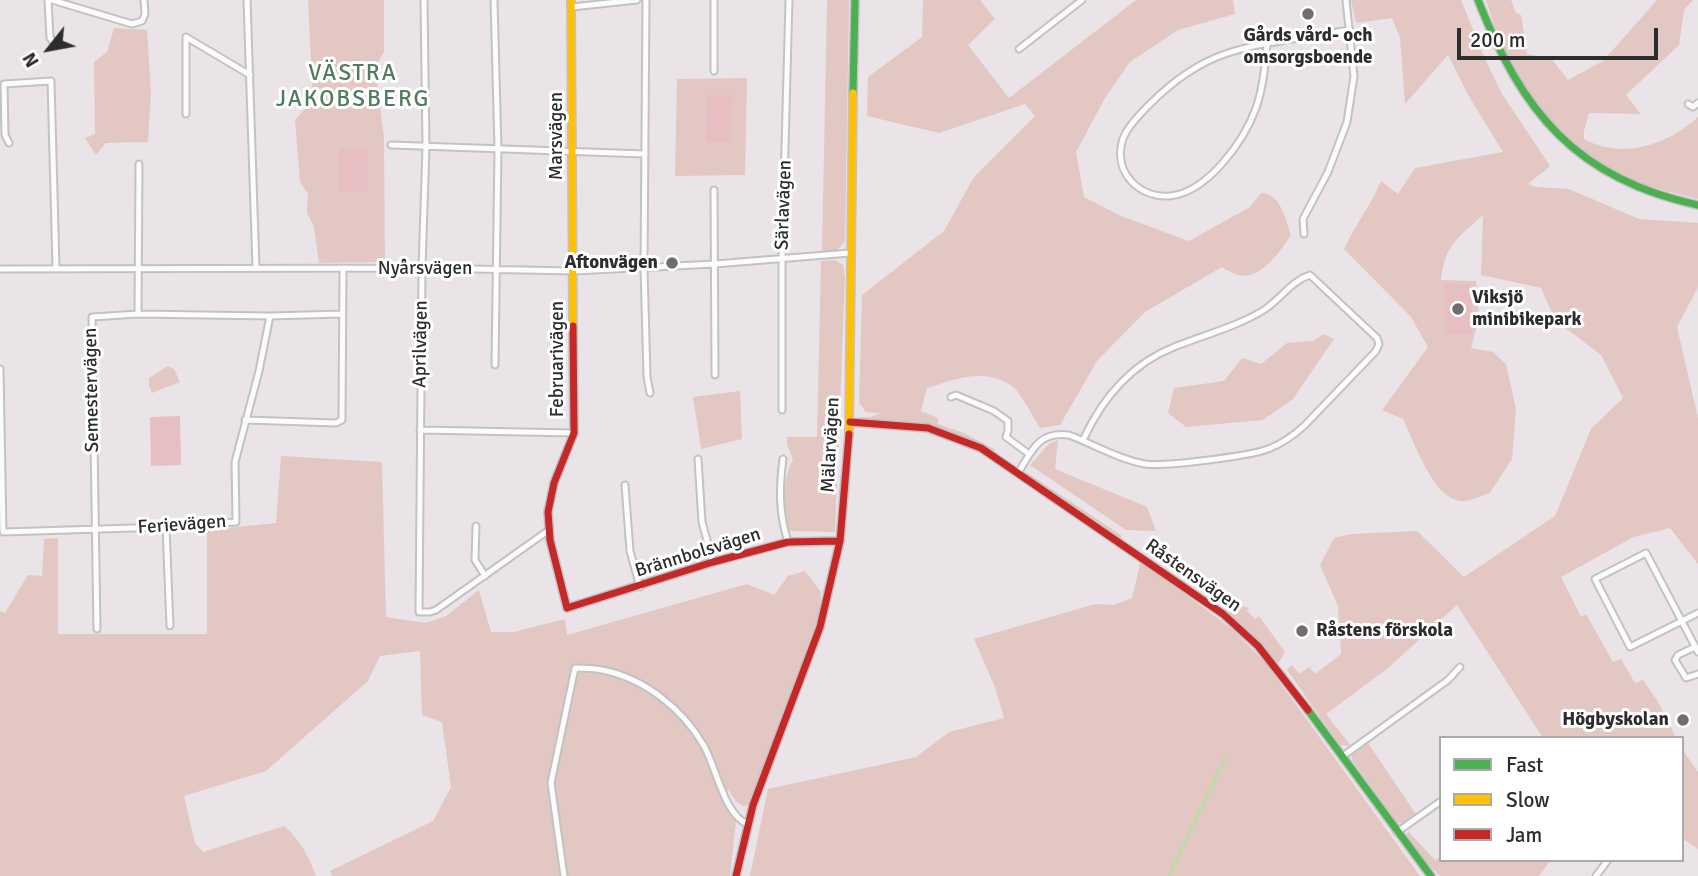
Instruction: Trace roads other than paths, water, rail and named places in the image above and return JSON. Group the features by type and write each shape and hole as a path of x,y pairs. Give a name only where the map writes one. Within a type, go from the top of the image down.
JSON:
{"street":[{"path":"55,44 50,38 50,0 132,24 142,21 145,14 144,0"},
{"path":"247,0 256,268"},
{"name":"Aprilvägen","path":"424,0 426,147 422,268 419,612 430,612 485,576"},
{"path":"494,0 498,149 495,365"},
{"path":"571,4 637,0"},
{"path":"646,0 644,268 647,377 650,393"},
{"path":"714,0 714,71"},
{"name":"Särlavägen","path":"782,410 782,258 789,0"},
{"name":"Mälarvägen","path":"736,876 753,805 820,627 840,541 850,422 855,0"},
{"path":"1019,49 1082,0"},
{"path":"1304,234 1303,219 1328,172 1347,122 1354,76 1346,0"},
{"path":"1479,0 1511,73 1526,96 1563,139 1608,172 1640,189 1698,205"},
{"name":"Marsvägen","path":"571,4 574,271"},
{"path":"1267,45 1263,85 1256,107 1248,128 1225,160 1193,188 1172,196 1142,191 1131,182 1122,170 1122,141 1156,98 1189,72 1224,54 1267,45 1350,30"},
{"path":"186,114 186,37 250,75"},
{"path":"9,143 5,135 4,84 51,81 56,268"},
{"path":"1688,104 1693,107 1698,103"},
{"path":"391,145 645,154"},
{"path":"138,314 139,164"},
{"path":"714,190 715,375"},
{"name":"Nyårsvägen","path":"0,269 422,268 574,271 715,264 850,253"},
{"path":"245,420 336,423 342,420 343,269"},
{"name":"Februarivägen","path":"567,608 549,530 550,498 574,433 574,271"},
{"path":"1018,473 1037,443 1057,433 1148,465 1267,450 1295,435 1380,344 1377,338 1310,275 1300,278 1265,309 1236,324 1172,348 1139,367 1106,399 1095,414 1083,440"},
{"name":"Semestervägen","path":"97,629 92,317 138,314 341,314"},
{"name":"Ferievägen","path":"2,533 236,522 235,462 259,371 270,316"},
{"path":"0,369 2,533"},
{"path":"951,397 956,394 975,402 1008,421 1006,437 1029,454"},
{"name":"Råstensvägen","path":"850,422 907,425 944,432 981,448 1223,614 1258,646 1279,670 1431,876"},
{"path":"420,430 574,433"},
{"path":"698,459 702,522 713,562"},
{"path":"783,459 779,499 788,542"},
{"path":"625,485 630,551 640,587"},
{"path":"476,526 475,561 485,576 549,530"},
{"path":"166,527 170,626"},
{"name":"Brännbolsvägen","path":"567,608 713,562 788,542 840,541"},
{"path":"1698,613 1682,621 1630,647 1595,579 1646,553 1682,621 1697,649 1678,655 1675,660 1681,674 1686,678 1698,674"},
{"path":"1343,756 1448,680 1460,667"},
{"path":"564,876 551,783 575,668 601,670 627,678 651,690 671,706 704,746 735,816 748,824"},
{"path":"1397,832 1439,802"}],"waterway":[{"path":"1169,876 1226,756"}],"place":[{"name":"Gårds vård- och omsorgsboende","path":"1308,14"},
{"name":"Aftonvägen","path":"672,263"},
{"name":"Viksjö minibikepark","path":"1458,309"},
{"name":"Råstens förskola","path":"1302,631"},
{"name":"Högbyskolan","path":"1683,720"}],"district":[{"name":"VÄSTRA JAKOBSBERG","path":"353,87"}]}
